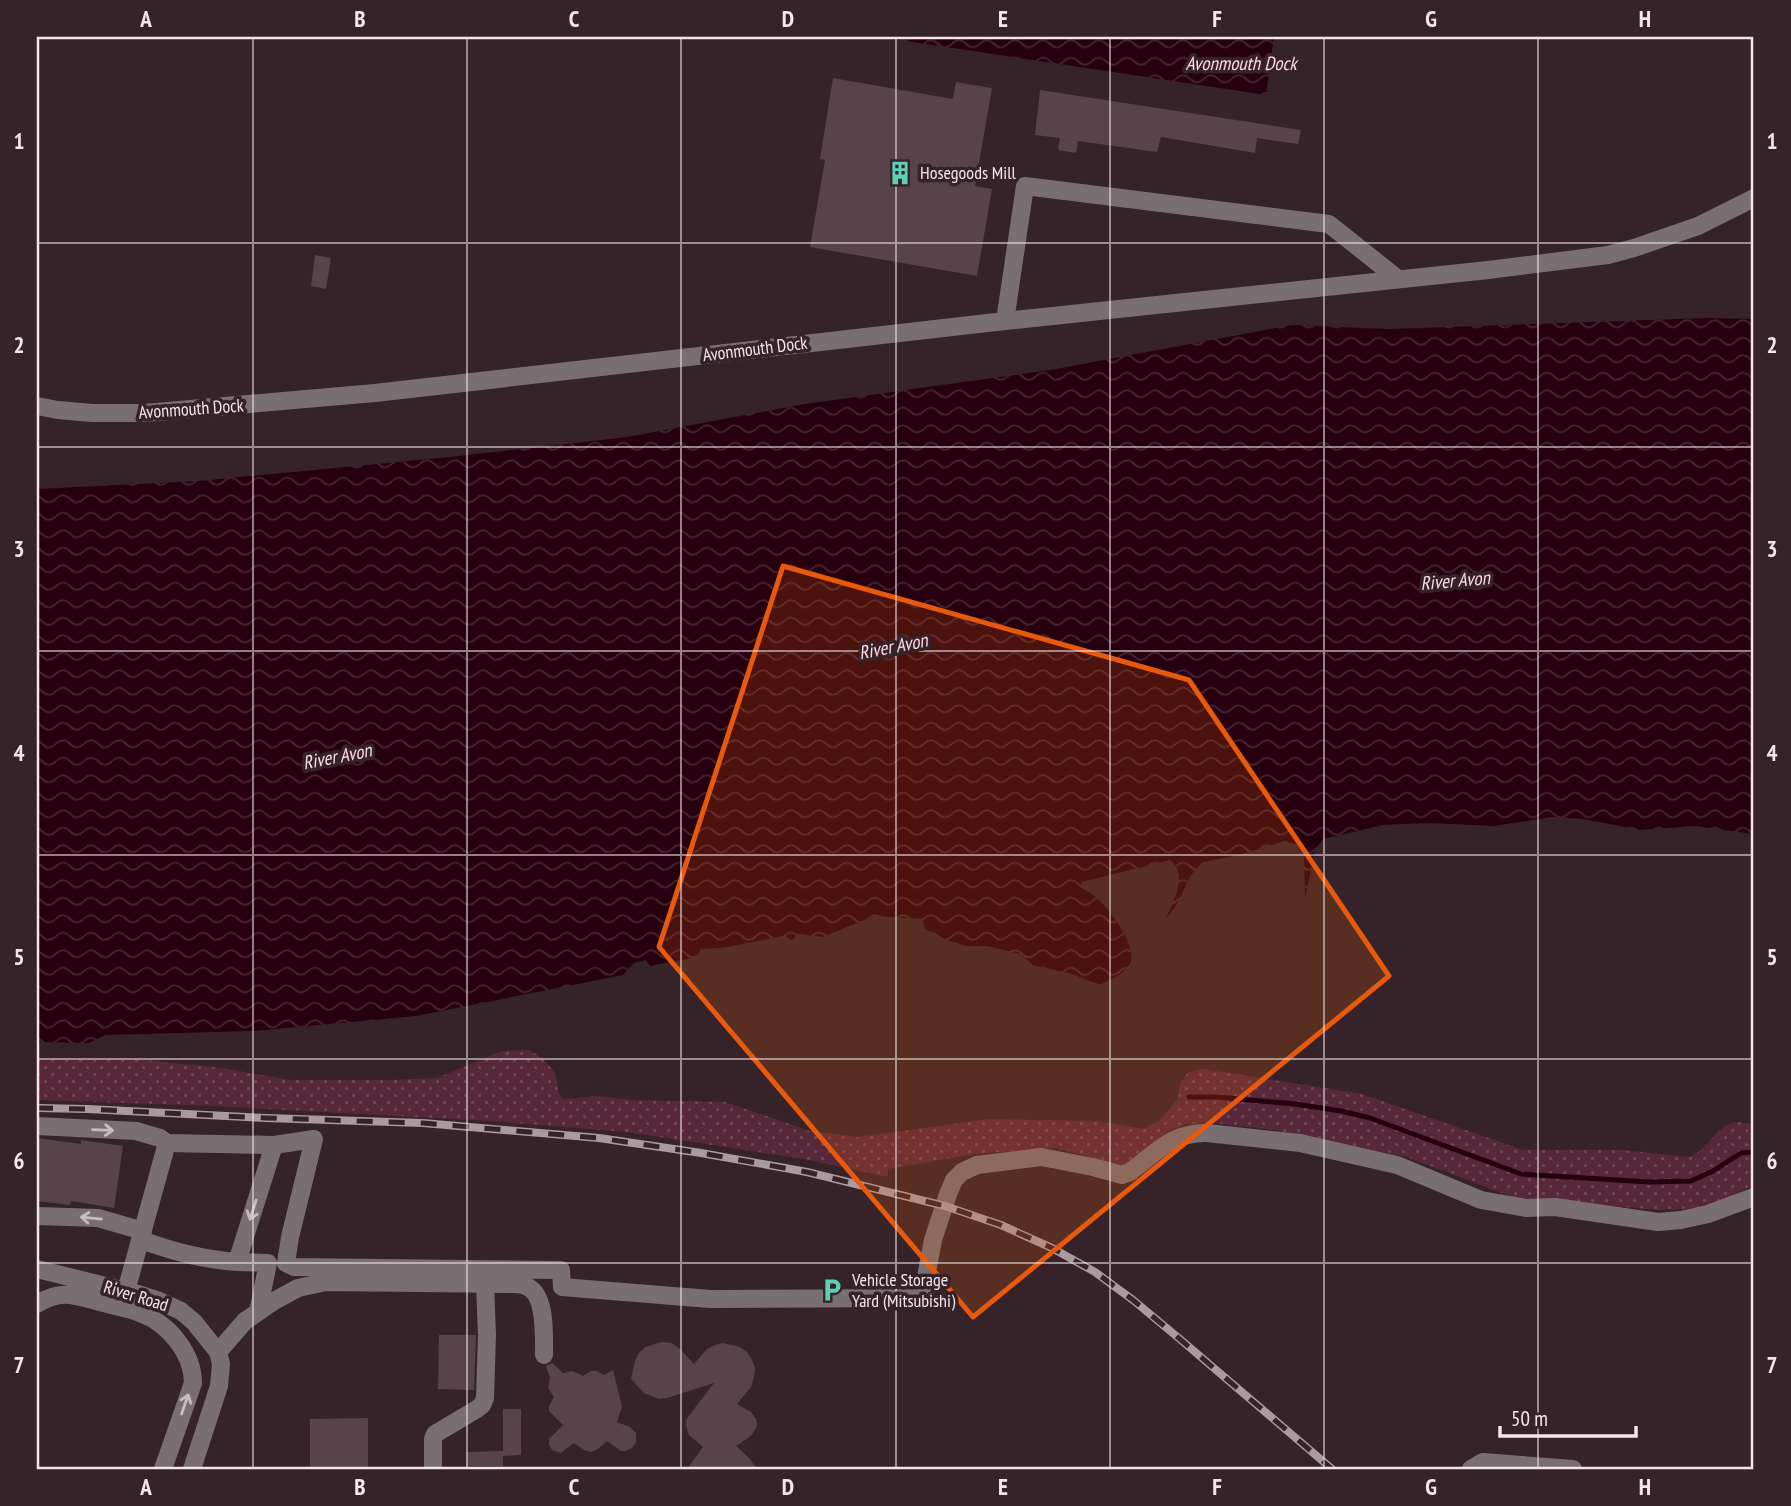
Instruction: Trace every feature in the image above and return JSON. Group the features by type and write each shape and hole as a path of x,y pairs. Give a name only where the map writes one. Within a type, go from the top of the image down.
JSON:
{"lane":[{"path":"1005,321 1025,186 1329,224 1398,279"},
{"name":"Avonmouth Dock","path":"37,406 92,413 145,414 375,393 1608,255 1698,226 1754,198"},
{"path":"37,1126 136,1131 160,1138 167,1143 274,1145 314,1139 290,1237 286,1263 294,1267 561,1270 562,1287 710,1299 922,1298 933,1240 948,1194 954,1180 962,1172 977,1165 1041,1157 1122,1175 1130,1172 1169,1142 1193,1132 1300,1143 1397,1166 1481,1200 1526,1208 1555,1208 1658,1222 1708,1214 1754,1197"},
{"path":"126,1291 167,1143"},
{"path":"237,1262 274,1145"},
{"path":"37,1216 98,1218 168,1250 206,1260 268,1263 258,1312"},
{"name":"River Road","path":"37,1269 157,1300 181,1311 200,1328 218,1352"},
{"path":"192,1469 220,1380 221,1364 218,1352 245,1321 291,1291 308,1285 326,1282 521,1284 533,1290 541,1306 544,1355"},
{"path":"433,1469 435,1434 477,1409 485,1398 485,1284"},
{"path":"37,1304 59,1294 141,1313 161,1325 186,1354 193,1372 193,1382 163,1469"},
{"path":"1471,1469 1483,1462 1573,1469"}],"highlighted area":[{"path":"783,566 1189,680 1389,976 973,1317 659,947"}],"shaded area":[{"path":"530,1050 552,1069 563,1099 599,1096 631,1100 725,1102 810,1131 858,1137 989,1119 1097,1121 1144,1129 1160,1120 1178,1099 1180,1084 1188,1072 1203,1069 1362,1094 1523,1150 1623,1150 1689,1157 1702,1149 1723,1127 1741,1122 1754,1124 1754,1185 1717,1203 1690,1209 1659,1210 1515,1198 1407,1157 1274,1130 1214,1123 1187,1124 1171,1130 1127,1167 1056,1148 974,1154 888,1169 888,1177 804,1159 626,1132 490,1121 215,1106 37,1100 37,1060 146,1060 222,1068 290,1080 390,1080 437,1078 502,1051"}],"water":[{"name":"Avonmouth Dock","path":"879,37 1274,37 1266,95"},
{"name":"River Avon","path":"1708,318 1754,319 1754,834 1695,826 1640,830 1583,819 1552,817 1494,826 1428,823 1383,825 1323,839 1315,850 1305,899 1304,854 1295,844 1285,841 1239,855 1203,862 1191,875 1177,904 1165,920 1179,881 1176,866 1170,860 1082,882 1081,888 1097,898 1117,922 1131,951 1128,967 1100,985 1072,974 1033,965 1020,954 987,946 966,946 940,938 925,929 922,919 874,916 823,937 798,934 792,940 784,936 722,948 701,949 697,957 650,966 646,960 634,963 623,975 416,1016 253,1031 105,1035 89,1043 37,1042 37,489 199,481 627,437 805,404 1050,370 1292,325 1390,329"}],"building":[{"name":"Hosegoods Mill","path":"833,78 953,99 956,82 992,88 975,186 992,189 977,276 810,247 825,160 820,159"},
{"path":"1040,90 1301,130 1298,144 1257,138 1255,153 1161,137 1157,152 1078,141 1076,153 1058,150 1060,138 1035,135"},
{"path":"315,255 331,258 326,289 311,286"},
{"path":"38,1138 123,1146 114,1208 71,1201 70,1205 37,1201"},
{"path":"439,1335 476,1335 474,1390 438,1389"},
{"path":"662,1342 679,1348 694,1364 707,1349 723,1343 740,1347 747,1352 755,1368 754,1377 751,1387 737,1404 751,1412 757,1424 751,1436 736,1446 757,1469 687,1469 703,1447 689,1435 686,1421 714,1383 667,1398 659,1399 644,1393 631,1379 635,1361 645,1347"},
{"path":"552,1363 563,1373 572,1371 583,1376 591,1371 604,1375 613,1370 622,1407 617,1422 630,1427 636,1433 636,1442 632,1448 621,1451 607,1441 591,1452 574,1443 561,1453 552,1450 549,1439 563,1425 549,1411 554,1397 548,1388 550,1378 546,1366"},
{"path":"503,1409 521,1409 521,1455 503,1456 503,1466 466,1466 467,1452 503,1451"},
{"path":"368,1418 368,1469 310,1469 310,1419"}],"waterway":[{"path":"1189,1097 1295,1104 1341,1111 1370,1118 1521,1174 1650,1182 1691,1181 1741,1153 1754,1152"}],"railway":[{"path":"37,1108 423,1123 599,1138 807,1172 945,1206 1001,1225 1052,1248 1095,1272 1133,1300 1332,1469"}],"place":[{"name":"Hosegoods Mill","path":"900,173"},
{"name":"Vehicle Storage Yard (Mitsubishi)","path":"832,1290"}]}
